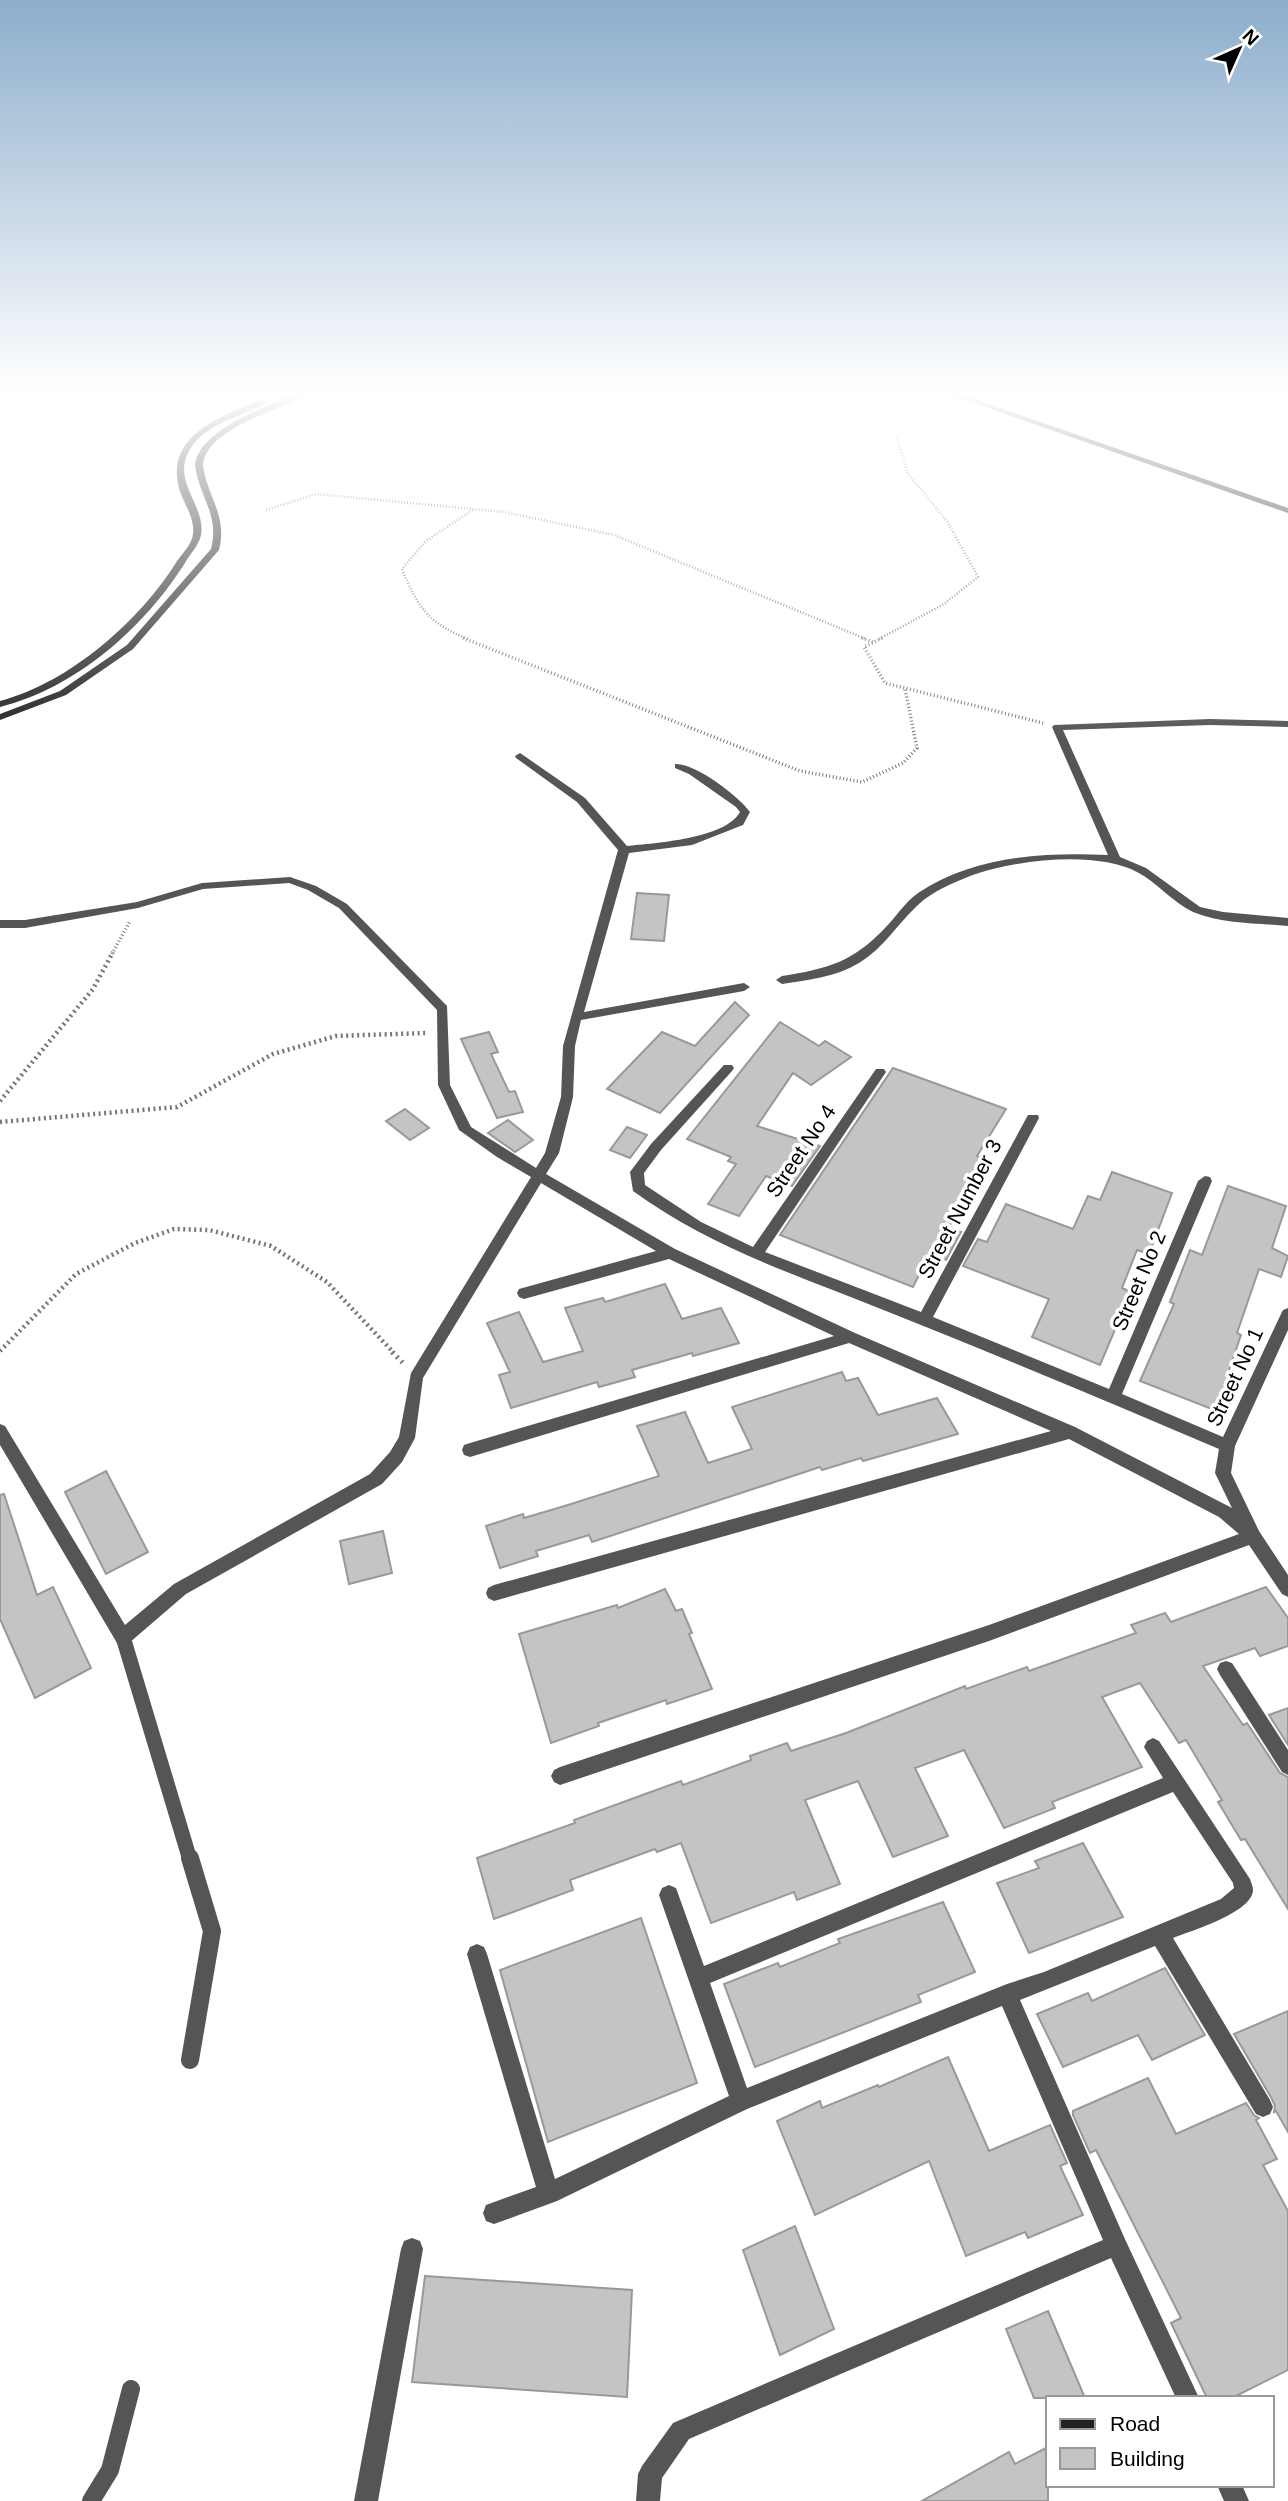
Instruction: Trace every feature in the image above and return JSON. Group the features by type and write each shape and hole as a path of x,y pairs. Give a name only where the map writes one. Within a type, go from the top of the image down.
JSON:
{"main road":[{"path":"0,704 57,682 126,627 166,587 197,536 192,507"},
{"path":"0,717 63,693 130,648 215,550 221,531 212,507"}],"street":[{"path":"1115,859 1057,727 1210,722 1288,724"},
{"path":"520,756 581,800 624,850"},
{"path":"624,850 688,843 739,823 745,811 740,804 694,772 679,766"},
{"path":"0,1431 122,1637 180,1589 376,1479 396,1457 407,1438 416,1377 552,1153 566,1097 569,1046 624,850"},
{"path":"782,980 827,973 854,963 873,949 920,896 952,879 1004,861 1068,856 1115,859 1142,870 1196,909 1223,916 1288,922"},
{"path":"0,924 25,924 138,905 202,886 289,880 313,888 343,906 443,1009 444,1085 466,1130 538,1178 670,1253 850,1337 1070,1432 1225,1512 1253,1536 1288,1589"},
{"path":"576,1017 744,986"},
{"path":"728,1068 656,1147 638,1172 638,1187 664,1208 712,1236 1113,1397 1227,1446"},
{"name":"Street No 4","path":"756,1254 880,1072"},
{"name":"Street Number 3","path":"924,1320 1033,1118"},
{"name":"Street No 2","path":"1113,1397 1205,1181"},
{"path":"524,1293 670,1253"},
{"name":"Street No 1","path":"1253,1536 1223,1474 1227,1446 1288,1314"},
{"path":"470,1450 850,1337"},
{"path":"494,1593 1070,1432"},
{"path":"560,1776 989,1633 1253,1536"},
{"path":"1226,1669 1288,1766"},
{"path":"494,2213 549,2193 741,2101 1007,1994 1044,1982 1228,1906 1244,1891 1241,1880 1153,1746"},
{"path":"698,1978 1175,1782"},
{"path":"669,1895 741,2101"},
{"path":"1160,1935 1263,2107"},
{"path":"477,1954 549,2193"},
{"path":"1007,1994 1116,2245 1187,2396"},
{"path":"648,2501 650,2474 681,2431 1116,2245"},
{"path":"366,2501 412,2249"}],"lane":[{"path":"122,1637 212,1931 190,2060"},
{"path":"91,2501 110,2470 131,2389"}],"path":[{"path":"266,510 275,507"},
{"path":"450,507 541,518 614,535 873,642"},
{"path":"935,507 947,521 978,577 975,583 864,647 885,683 1057,727"},
{"path":"474,509 431,534 418,546 402,569 415,601 442,629 800,771 863,782 903,763 917,748 905,689"},
{"path":"0,1101 93,989 138,905"},
{"path":"0,1122 177,1107 273,1054 336,1036 445,1032"},
{"path":"0,1351 76,1275 135,1243 174,1229 209,1230 271,1246 327,1282 416,1377"}],"building":[{"path":"637,893 669,895 664,941 631,939"},
{"path":"735,1002 749,1015 660,1113 607,1089 662,1032 695,1046"},
{"path":"780,1022 819,1046 825,1041 851,1057 811,1085 793,1073 757,1126 820,1146 792,1186 766,1176 739,1216 708,1204 736,1164 728,1161 731,1157 687,1139"},
{"path":"489,1032 498,1052 491,1054 509,1092 515,1091 523,1112 497,1118 461,1039"},
{"path":"893,1068 1006,1109 977,1156 989,1161 974,1187 971,1185 949,1227 961,1232 946,1260 930,1253 913,1287 780,1235"},
{"path":"405,1109 429,1128 410,1140 386,1121"},
{"path":"508,1120 533,1140 515,1152 488,1133"},
{"path":"627,1127 647,1135 630,1158 610,1150"},
{"path":"1112,1172 1172,1193 1149,1254 1137,1250 1122,1288 1131,1292 1100,1365 1032,1337 1049,1299 963,1266 978,1239 987,1242 1006,1204 1073,1229 1088,1196 1100,1200"},
{"path":"1228,1186 1286,1206 1272,1248 1288,1256 1281,1277 1259,1269 1237,1333 1241,1335 1228,1373 1240,1377 1227,1415 1140,1381 1174,1304 1170,1302 1190,1250 1202,1255"},
{"path":"665,1284 682,1319 721,1308 739,1343 632,1370 635,1377 599,1387 597,1382 511,1408 499,1375 510,1372 487,1323 519,1312 543,1362 583,1351 565,1308 603,1298 605,1302"},
{"path":"842,1372 846,1381 858,1378 878,1415 937,1398 958,1434 863,1461 861,1458 822,1470 820,1467 592,1542 589,1535 536,1551 538,1556 500,1568 486,1526 523,1514 524,1518 659,1476 637,1426 685,1412 708,1463 752,1449 732,1407"},
{"path":"106,1471 148,1552 106,1574 65,1492"},
{"path":"4,1494 37,1595 53,1587 91,1668 35,1698 0,1619 0,1495"},
{"path":"383,1531 392,1573 349,1584 340,1541"},
{"path":"1266,1587 1288,1618 1288,1646 1260,1656 1255,1648 1203,1666 1243,1725 1247,1723 1280,1773 1288,1777 1288,1909 1245,1839 1241,1840 1218,1802 1222,1800 1186,1740 1179,1743 1140,1683 1102,1697 1142,1767 1052,1802 1055,1808 1004,1828 964,1750 915,1768 948,1836 893,1857 858,1781 805,1800 840,1884 797,1900 794,1892 711,1923 681,1843 657,1852 655,1849 570,1880 573,1890 494,1919 477,1858 681,1781 683,1785 751,1760 750,1756 787,1743 791,1751 846,1733 965,1686 966,1689 1027,1667 1029,1671 1136,1633 1131,1625 1165,1613 1171,1622"},
{"path":"665,1589 676,1611 682,1609 692,1633 689,1634 712,1689 667,1704 666,1700 598,1723 599,1726 551,1743 519,1634 617,1605 618,1608"},
{"path":"1288,1708 1288,1745 1269,1715"},
{"path":"1083,1843 1123,1917 1029,1953 997,1883 1039,1868 1035,1861"},
{"path":"943,1902 975,1972 918,1995 921,2002 755,2067 724,1984 778,1963 780,1967 840,1943 838,1939"},
{"path":"641,1918 697,2083 548,2142 500,1970"},
{"path":"1165,1968 1205,2035 1152,2060 1138,2035 1063,2067 1037,2014 1088,1993 1092,2001"},
{"path":"1288,2011 1288,2132 1276,2111 1274,2112 1272,2099 1234,2034"},
{"path":"948,2057 989,2151 1050,2125 1067,2163 1060,2166 1083,2215 1028,2238 1025,2232 966,2256 929,2161 815,2215 777,2121 820,2101 822,2108 878,2085 879,2087"},
{"path":"1148,2078 1176,2134 1246,2103 1259,2118 1256,2120 1277,2159 1263,2165 1288,2211 1288,2370 1236,2396 1206,2396 1171,2323 1181,2318 1096,2150 1090,2153 1073,2111"},
{"path":"795,2226 834,2329 780,2355 743,2250"},
{"path":"425,2276 632,2290 627,2397 412,2382"},
{"path":"1048,2311 1084,2396 1034,2398 1006,2329"},
{"path":"1046,2448 1048,2501 922,2501 1009,2452 1015,2464"}]}
